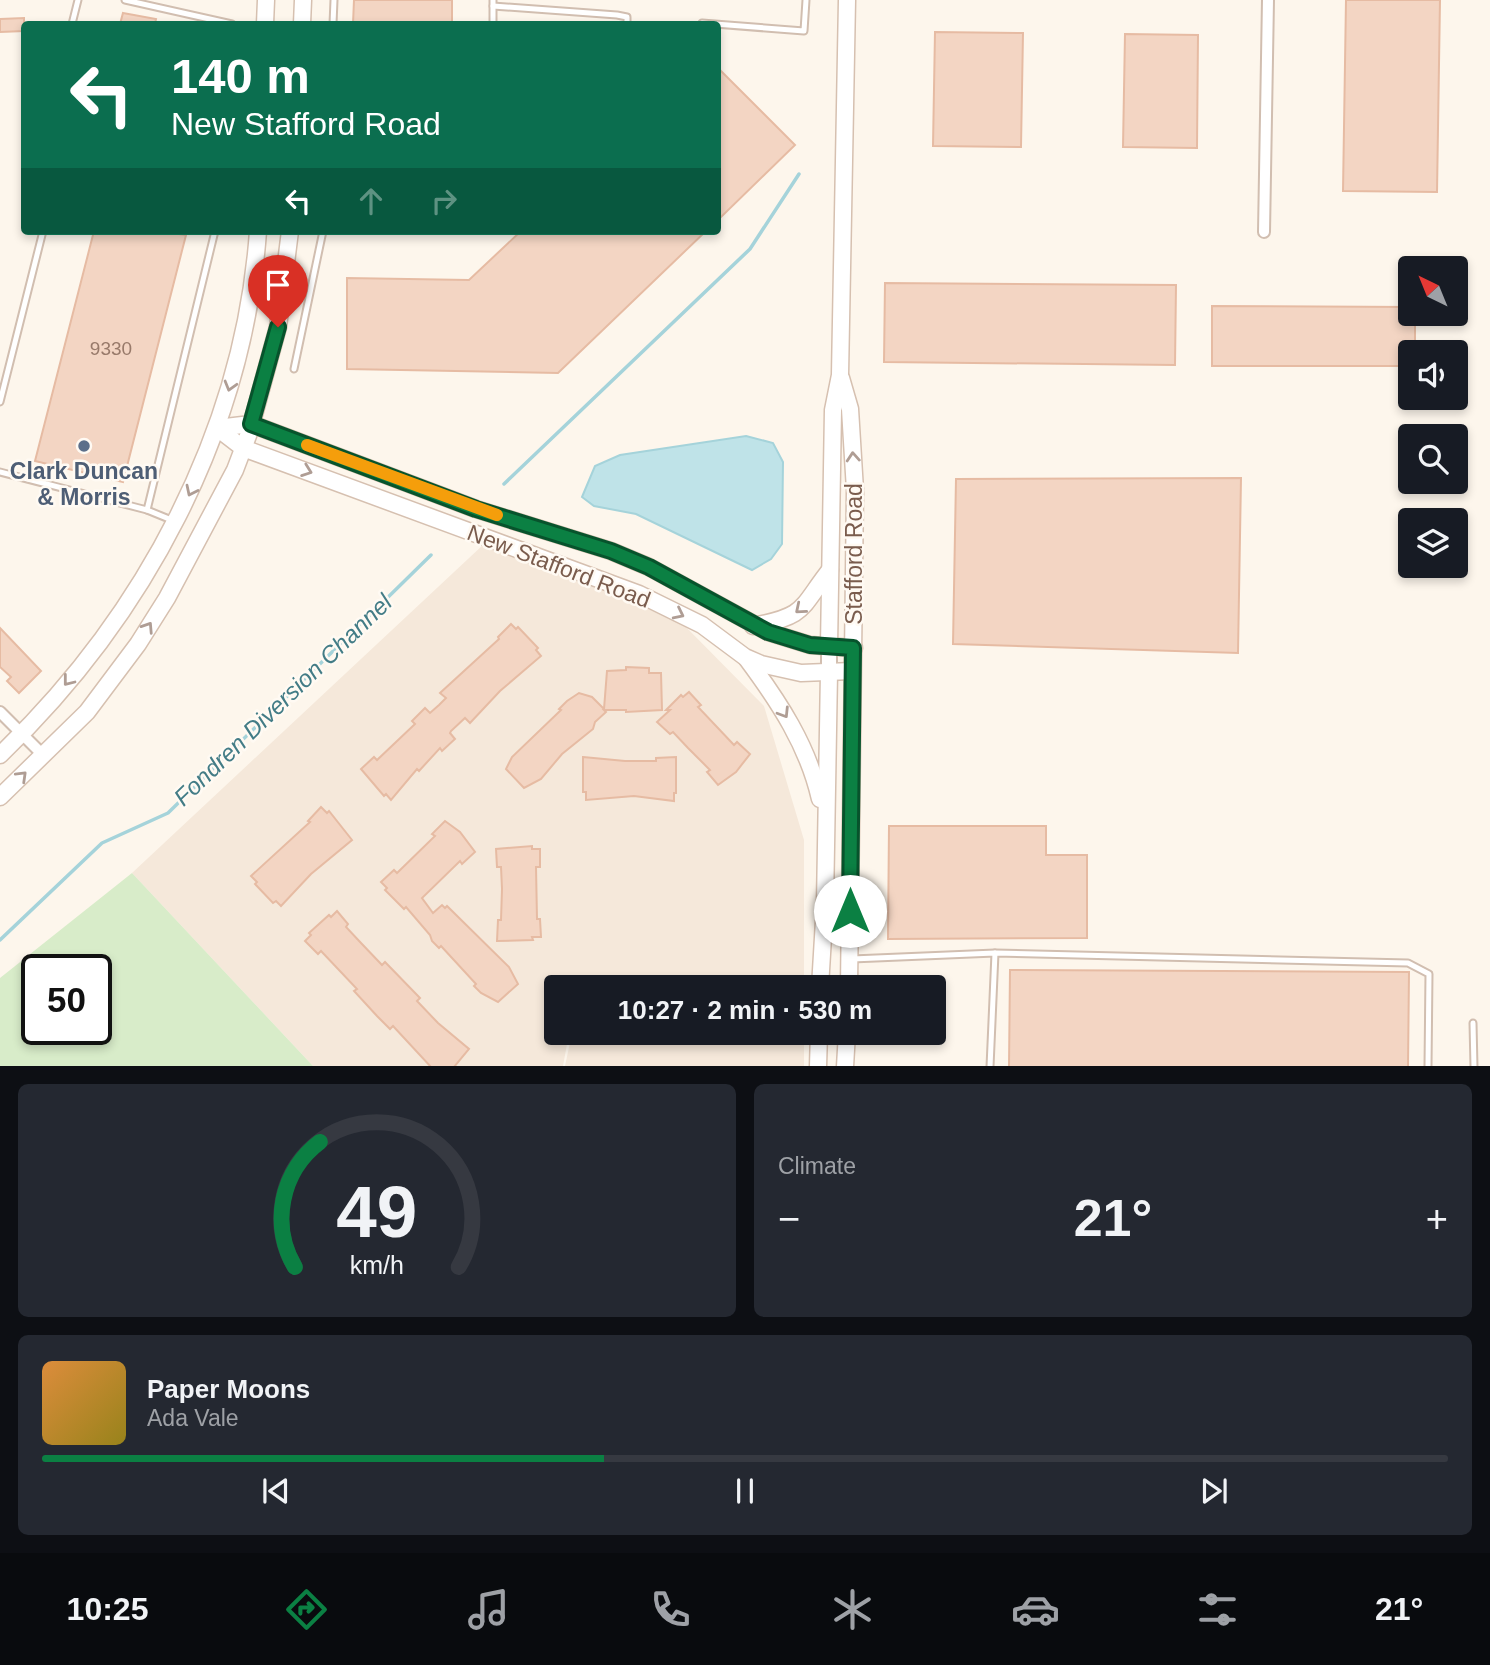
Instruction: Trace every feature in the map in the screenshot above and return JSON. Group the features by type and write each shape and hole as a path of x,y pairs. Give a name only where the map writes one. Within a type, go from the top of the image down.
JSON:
{"main road":[{"path":"265,21 266,0"},
{"path":"302,21 303,0"},
{"name":"Stafford Road","path":"829,646 833,410 840,375 847,0"},
{"path":"0,755 64,687 149,570 176,521 202,468 217,428 245,328 257,235"},
{"path":"0,797 87,712 145,632 191,554 243,448 251,424 278,327 290,235"},
{"name":"Stafford Road","path":"840,375 850,410 855,490 849,975"},
{"path":"217,428 251,424"},
{"name":"New Stafford Road","path":"251,424 476,509 611,551 649,567 753,626 787,639 853,648"},
{"name":"New Stafford Road","path":"217,428 243,448 639,594 702,625 745,657 778,670 852,671"},
{"path":"639,594 649,567"},
{"path":"753,626 790,617 801,610 830,569"},
{"path":"745,657 787,716 799,740 815,774 827,827"},
{"path":"821,975 827,827 828,672"},
{"path":"845,1066 846,1045"}],"street":[{"path":"1264,232 1268,0"},
{"path":"828,672 829,646"},
{"path":"0,712 43,755"}],"lane":[{"path":"73,21 78,0"},
{"path":"125,0 219,21"},
{"path":"333,21 334,0"},
{"path":"721,24 804,30 806,0"},
{"path":"493,21 493,3 617,15 627,17 627,21"},
{"path":"0,402 42,235"},
{"path":"147,510 214,235"},
{"path":"294,369 322,235"},
{"path":"0,471 147,510 176,521"},
{"path":"990,1066 995,953"},
{"path":"849,960 995,953 1408,963 1429,974 1428,1066"},
{"path":"1473,1023 1474,1066"}],"shaded area":[{"path":"484,544 681,622 764,706 804,840 804,975 544,975 544,1045 567,1045 563,1066 313,1066 132,873"},
{"path":"569,1045 804,1045 804,1066 565,1066"}],"green space":[{"path":"132,873 313,1066 0,1066 0,978 21,961 21,1045 112,1045 112,954 30,954"}],"water":[{"path":"746,436 773,443 783,462 782,544 771,559 752,570 636,514 594,506 582,497 595,466 620,455"}],"building":[{"path":"354,0 452,0 452,21 353,21"},
{"path":"1346,0 1440,0 1437,192 1343,191"},
{"path":"123,13 156,19 156,21 121,21"},
{"path":"24,18 24,21 21,21 21,31 0,32 0,19"},
{"path":"935,32 1023,33 1021,147 933,146"},
{"path":"1125,34 1198,35 1197,148 1123,147"},
{"path":"721,71 795,145 721,217"},
{"path":"93,235 186,235 123,482 35,461"},
{"path":"517,235 702,235 558,373 347,369 347,278 469,280"},
{"path":"885,283 1176,285 1175,365 884,362"},
{"path":"1212,306 1398,307 1398,326 1415,326 1415,340 1398,340 1398,366 1212,366"},
{"path":"1241,478 1238,653 953,644 956,479"},
{"path":"511,624 516,629 518,627 538,648 536,650 541,656 500,691 470,723 465,718 451,731 455,739 442,751 440,748 419,771 417,769 391,800 386,794 384,796 361,769 374,757 377,760 415,724 412,721 425,708 430,713 439,705 446,698 440,693 499,639"},
{"path":"0,628 41,671 19,693 7,681 11,677 0,667"},
{"path":"626,667 649,668 649,673 661,673 662,710 604,710 606,712 595,722 593,729 562,754 541,779 524,788 506,769 512,757 567,701 579,693 592,697 604,709 607,671 626,670"},
{"path":"689,692 701,705 698,707 734,745 737,742 750,754 736,772 718,785 707,772 710,770 673,732 670,734 657,722 681,695 683,697"},
{"path":"583,757 656,761 656,758 676,757 674,801 634,796 586,800 586,792 583,792"},
{"path":"321,807 327,813 329,811 352,840 311,874 281,906 276,901 273,903 251,876 310,822 308,821"},
{"path":"445,821 460,832 475,852 462,864 460,861 422,898 433,913 442,905 445,908 447,906 509,967 518,984 498,1002 474,986 476,984 441,946 439,948 432,941 406,907 404,909 385,890 387,888 381,882 394,870 397,873 435,836 432,834"},
{"path":"889,826 1046,826 1046,855 1087,855 1087,938 888,939"},
{"path":"532,846 532,849 540,849 540,867 536,867 537,919 540,919 541,937 532,937 533,940 497,941 502,889 501,867 497,867 496,849"},
{"path":"337,911 348,924 346,927 382,965 385,962 420,998 417,1001 438,1023 469,1049 455,1066 430,1066 393,1026 390,1029 377,1016 354,991 357,989 321,951 318,954 305,941 311,935 309,933 329,915 331,917"},
{"path":"1010,970 1409,972 1408,1066 1009,1066"}],"waterway":[{"name":"Fondren Diversion Channel","path":"504,484 750,249 799,174"},
{"name":"Fondren Diversion Channel","path":"0,940 102,843 168,813 431,555"}],"slow traffic":[{"path":"307,445 497,515"}],"place":[{"name":"Clark Duncan & Morris","path":"84,446"}],"route":[{"path":"278,327 251,424 476,509 611,551 649,567 768,632 810,645 853,648 850,911"}]}
